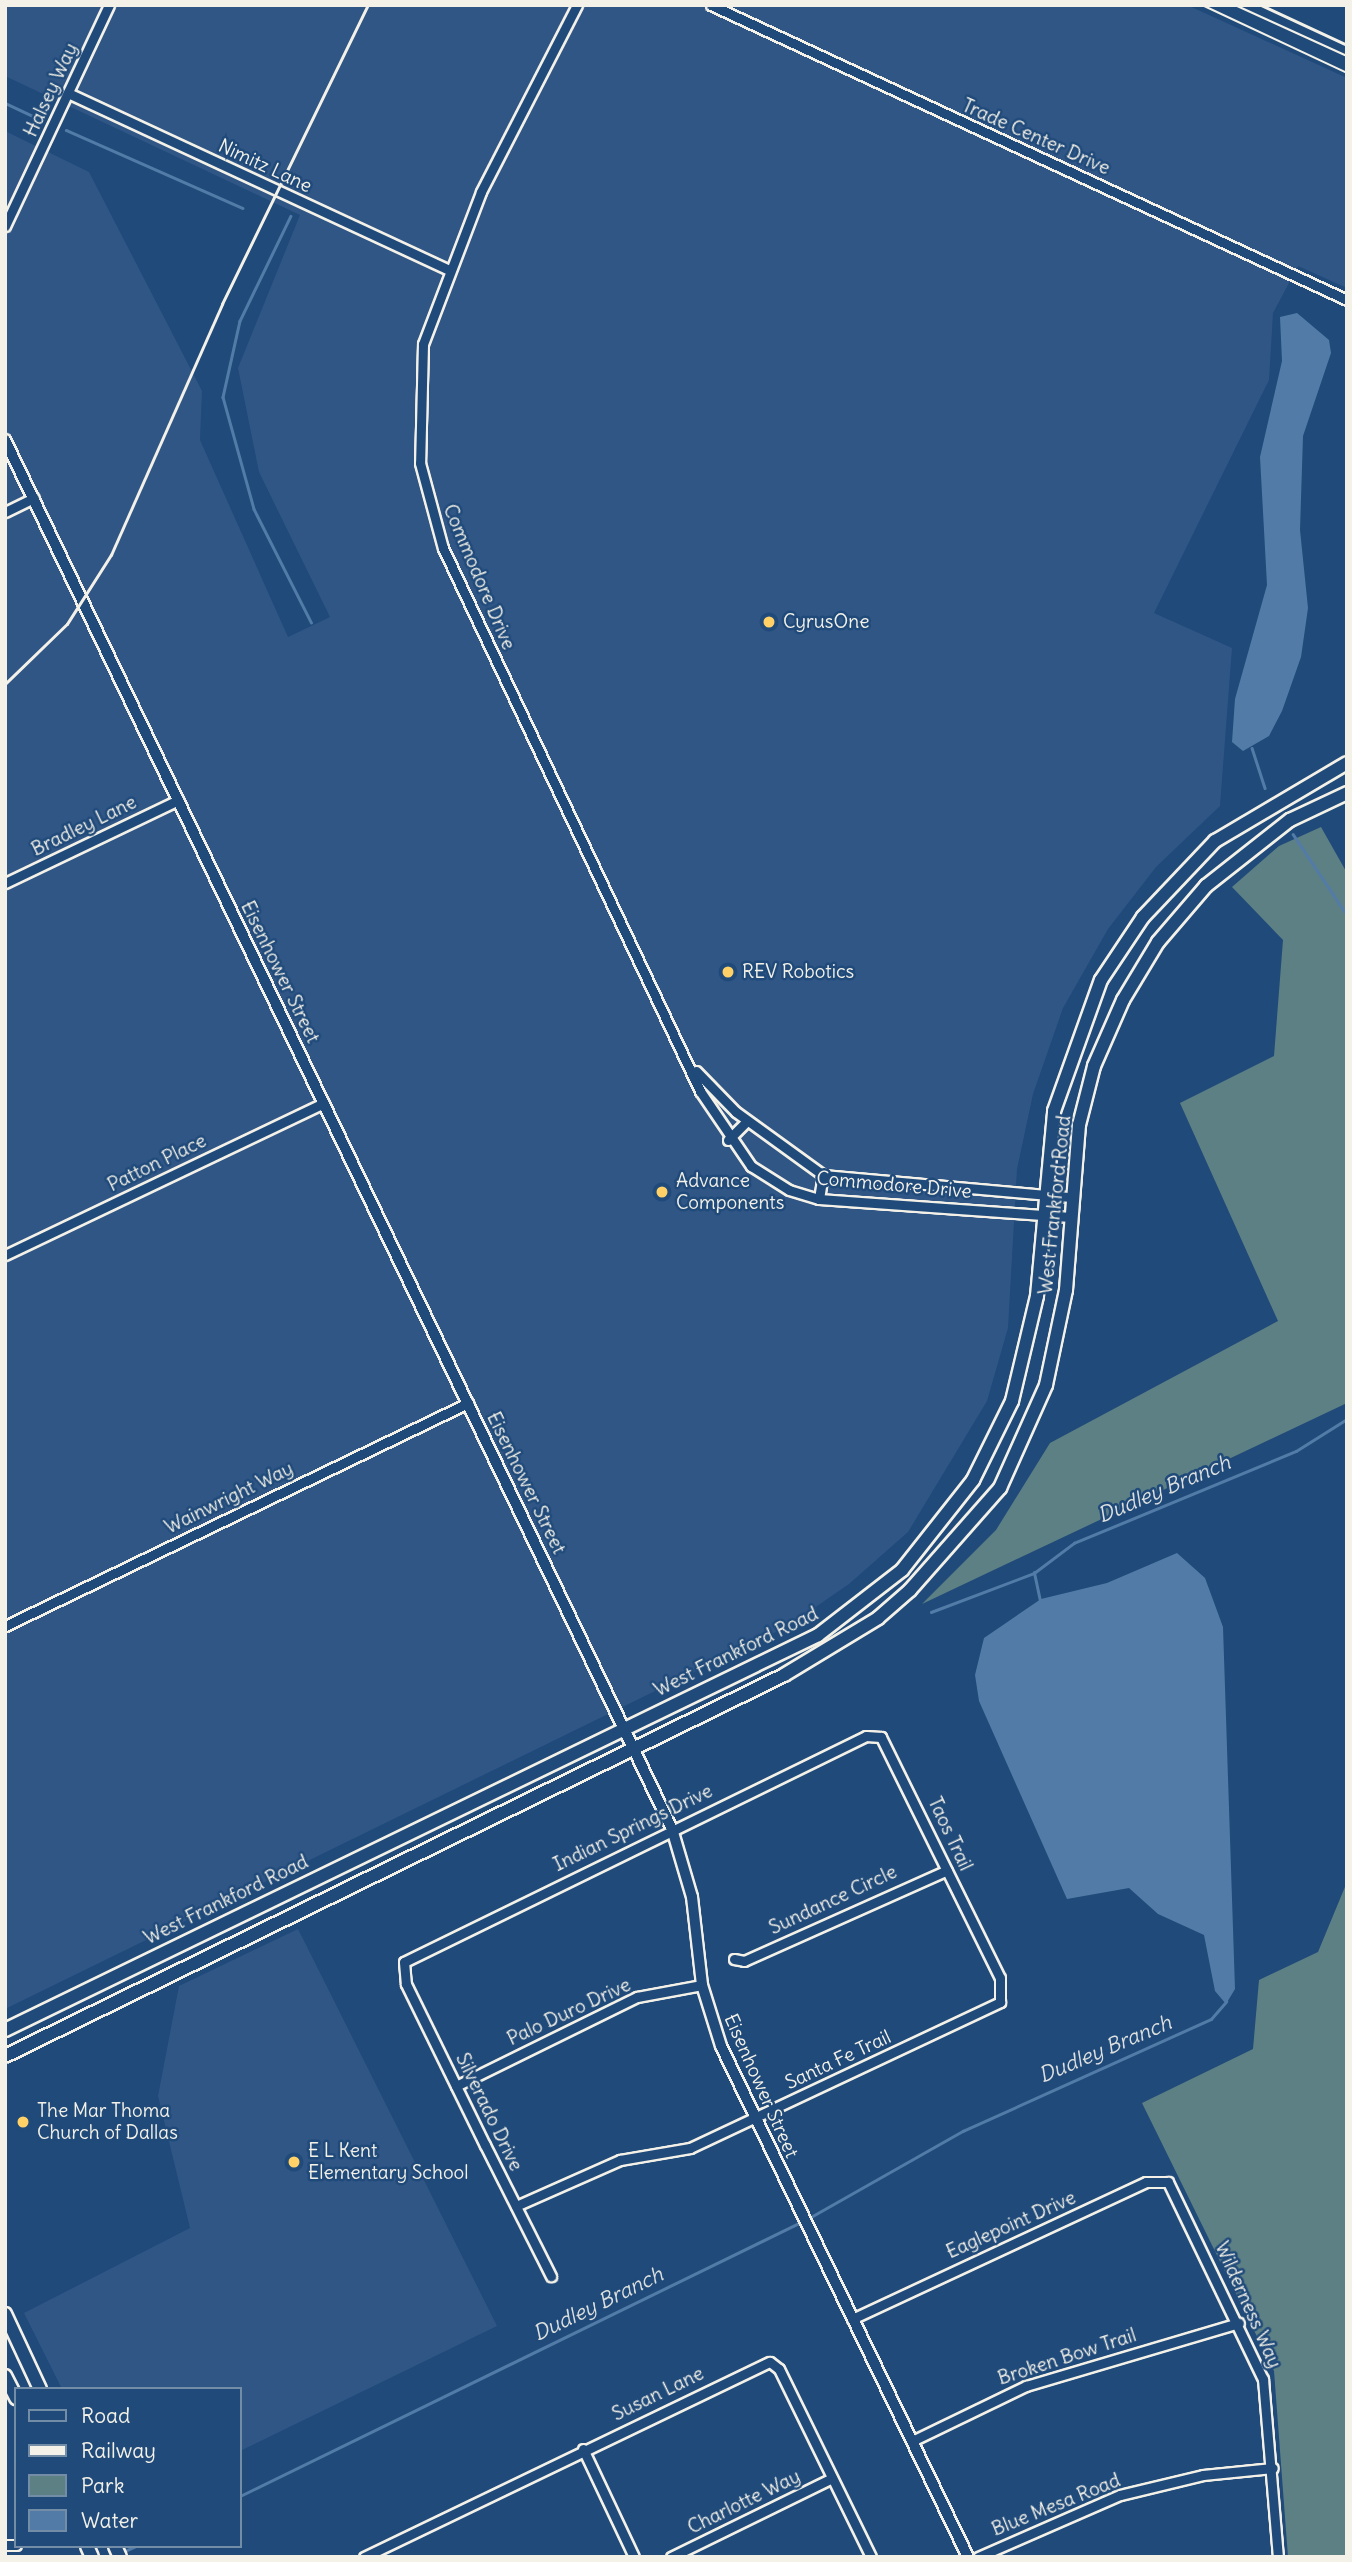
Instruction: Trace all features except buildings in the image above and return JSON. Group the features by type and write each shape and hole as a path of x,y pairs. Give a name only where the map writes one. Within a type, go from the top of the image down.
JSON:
{"main road":[{"name":"West Frankford Road","path":"5,2030 624,1729 852,1613 902,1570 952,1512 1012,1401 1033,1324 1054,1111 1073,1046 1120,949 1215,841 1347,763"},
{"name":"West Frankford Road","path":"5,2056 634,1750 823,1655 878,1618 979,1517 1031,1426 1056,1354 1071,1197 1094,1066 1158,942 1235,860 1290,820 1347,793"},
{"path":"5,2314 39,2387"},
{"path":"5,2376 14,2394"}],"street":[{"name":"Halsey Way","path":"5,226 109,5"},
{"name":"Commodore Drive","path":"577,5 448,269 417,382 420,463 432,518 728,1140 764,1177 819,1199 1070,1217"},
{"name":"Trade Center Drive","path":"710,5 1347,300"},
{"name":"Nimitz Lane","path":"68,93 448,269"},
{"name":"Eisenhower Street","path":"5,440 672,1829 692,1897 702,1985 756,2120 968,2557"},
{"path":"5,512 34,498"},
{"name":"Bradley Lane","path":"5,883 178,800"},
{"name":"Commodore Drive","path":"695,1070 747,1121 823,1175 1071,1197"},
{"name":"Patton Place","path":"5,1255 324,1103"},
{"path":"728,1140 747,1121"},
{"path":"819,1199 823,1175"},
{"name":"Wainwright Way","path":"5,1626 468,1403"},
{"name":"Indian Springs Drive","path":"404,1962 866,1736 881,1737"},
{"name":"Taos Trail","path":"881,1737 985,1947"},
{"name":"Sundance Circle","path":"734,1959 744,1961 947,1870"},
{"name":"Santa Fe Trail","path":"516,2206 610,2163 677,2152 756,2120 1000,2002 1002,1986 985,1947"},
{"name":"Silverado Drive","path":"404,1962 406,1984 551,2276"},
{"name":"Palo Duro Drive","path":"456,2086 637,1997 702,1985"},
{"name":"Eaglepoint Drive","path":"852,2319 1146,2182 1168,2182 1179,2199"},
{"name":"Wilderness Way","path":"1179,2199 1263,2379 1273,2468 1278,2557"},
{"name":"Broken Bow Trail","path":"912,2441 1026,2386 1239,2323"},
{"name":"Susan Lane","path":"364,2557 583,2449 770,2362 779,2369 871,2557"},
{"path":"583,2449 634,2557"},
{"name":"Blue Mesa Road","path":"978,2557 1120,2495 1203,2475 1273,2468"},
{"name":"Charlotte Way","path":"671,2557 832,2479"}],"shaded area":[{"path":"5,5 1187,5 1347,78 1347,288 1298,266 1273,313 1269,380 1154,613 1232,648 1220,806 1156,867 1108,929 1063,1008 1033,1094 1017,1169 1008,1328 987,1401 908,1532 849,1584 788,1626 5,2009 5,131 89,172 202,391 200,440 288,637 330,617 259,472 238,368 300,215 5,76"},
{"name":"E L Kent Elementary School","path":"298,1929 497,2326 242,2450 242,2387 61,2387 24,2313 190,2228 158,2096 179,1986"}],"green space":[{"path":"1321,827 1347,873 1347,1403 922,1604 996,1530 1050,1443 1278,1321 1180,1103 1274,1056 1283,940 1232,887 1279,846"},
{"path":"1347,1882 1347,2557 1288,2557 1274,2371 1142,2103 1253,2049 1259,1980 1318,1952"}],"water":[{"path":"1297,313 1329,340 1331,353 1303,436 1300,530 1308,608 1301,657 1282,711 1269,736 1243,751 1232,742 1235,699 1267,585 1260,457 1282,361 1280,317"},
{"path":"1177,1553 1205,1578 1223,1627 1235,1989 1226,2004 1215,1991 1204,1935 1158,1914 1129,1888 1067,1899 979,1701 975,1675 984,1638 1041,1599 1107,1583"}],"waterway":[{"path":"5,103 41,120"},
{"path":"66,130 243,208"},
{"path":"291,216 240,321 223,397 254,509 311,622"},
{"path":"1252,748 1265,788"},
{"path":"1293,834 1347,915"},
{"name":"Dudley Branch","path":"1040,1601 1034,1573 1074,1543 1296,1451 1347,1419"},
{"path":"931,1612 1034,1573"},
{"name":"Dudley Branch","path":"809,2218 963,2131 1211,2019 1226,2002"},
{"name":"Dudley Branch","path":"242,2495 803,2221"},
{"name":"Dudley Branch","path":"123,2552 132,2548"}],"tram line":[{"path":"1202,5 1347,73"},
{"path":"1235,5 1347,56"}],"railway":[{"path":"5,684 67,624 111,555 222,304 368,5"},
{"path":"1261,5 1347,45"}],"place":[{"name":"CyrusOne","path":"769,622"},
{"name":"REV Robotics","path":"728,972"},
{"name":"Advance Components","path":"662,1192"},
{"name":"The Mar Thoma Church of Dallas","path":"23,2122"},
{"name":"E L Kent Elementary School","path":"294,2162"}]}
